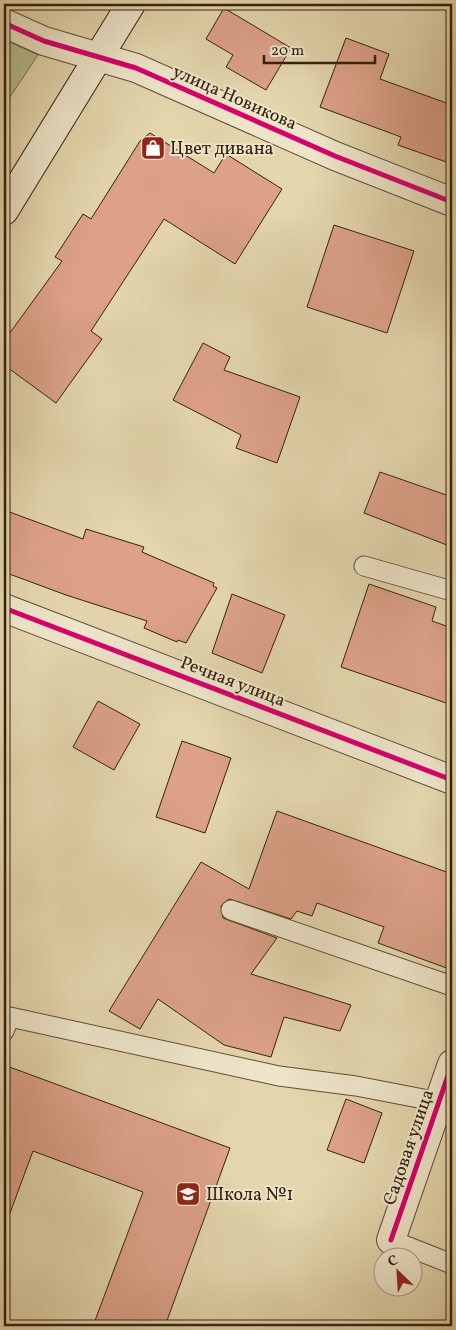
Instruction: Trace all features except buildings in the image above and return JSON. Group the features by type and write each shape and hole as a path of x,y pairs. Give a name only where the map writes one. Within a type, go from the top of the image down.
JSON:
{"street":[{"path":"4,211 131,4"},
{"name":"улица Новикова","path":"4,23 44,41 136,68 335,156 452,202"},
{"name":"Речная улица","path":"4,608 452,780"},
{"name":"Садовая улица","path":"391,1240 452,1064"}],"lane":[{"path":"364,566 452,591"},
{"path":"231,910 452,986"},
{"path":"4,1032 10,1016 279,1076 356,1086 439,1102"},
{"path":"391,1240 452,1264"}],"green space":[{"path":"4,39 38,55 4,106"}],"cycle path":[{"path":"4,23 44,41 136,68 335,156 452,202"},
{"path":"4,608 452,780"},
{"path":"391,1240 452,1064"}],"place":[{"name":"Цвет дивана","path":"153,148"},
{"name":"Школа №1","path":"188,1194"}]}
